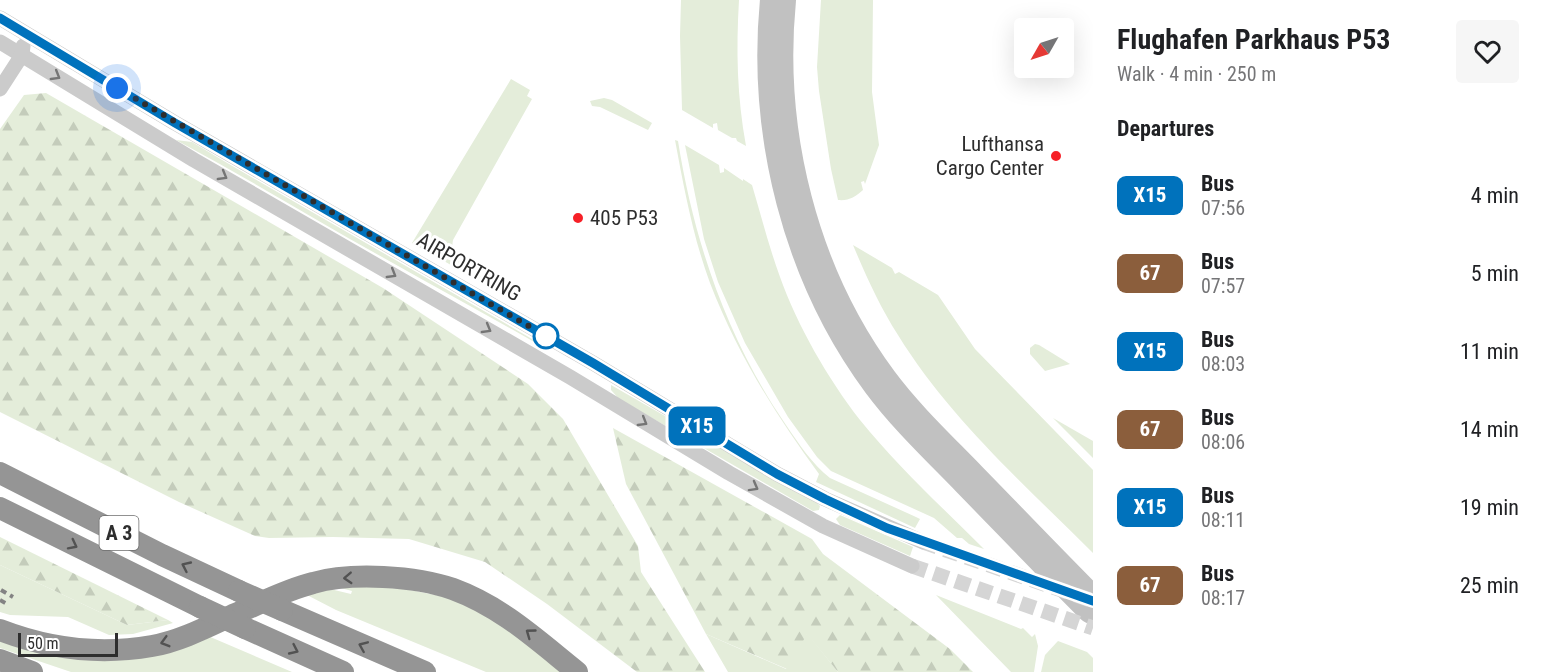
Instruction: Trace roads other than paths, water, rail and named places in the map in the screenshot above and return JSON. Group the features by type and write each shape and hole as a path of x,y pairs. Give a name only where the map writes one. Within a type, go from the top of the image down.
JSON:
{"highway":[{"name":"A 3","path":"0,473 239,591 425,672"},
{"name":"A 3","path":"0,508 200,607 343,672"},
{"path":"9,633 40,644 90,650 120,650 153,646 193,633 315,582 387,577 417,580 451,588 480,601 507,615 577,672"},
{"path":"0,660 33,672"}],"street":[{"name":"AIRPORTRING","path":"0,18 175,123 593,363 758,463 825,499 922,542"},
{"path":"2,48 23,31"},
{"path":"0,89 22,55 23,31"},
{"path":"2,48 22,55 194,159 570,377 712,463 823,526 912,566"}],"tunnel":[{"path":"923,542 1093,601"},
{"path":"912,566 1093,628"}],"railway":[{"path":"1,590 13,597"},
{"path":"0,600 9,605"}],"place":[{"name":"Lufthansa Cargo Center","path":"1056,156"},
{"name":"405 P53","path":"578,218"}]}
